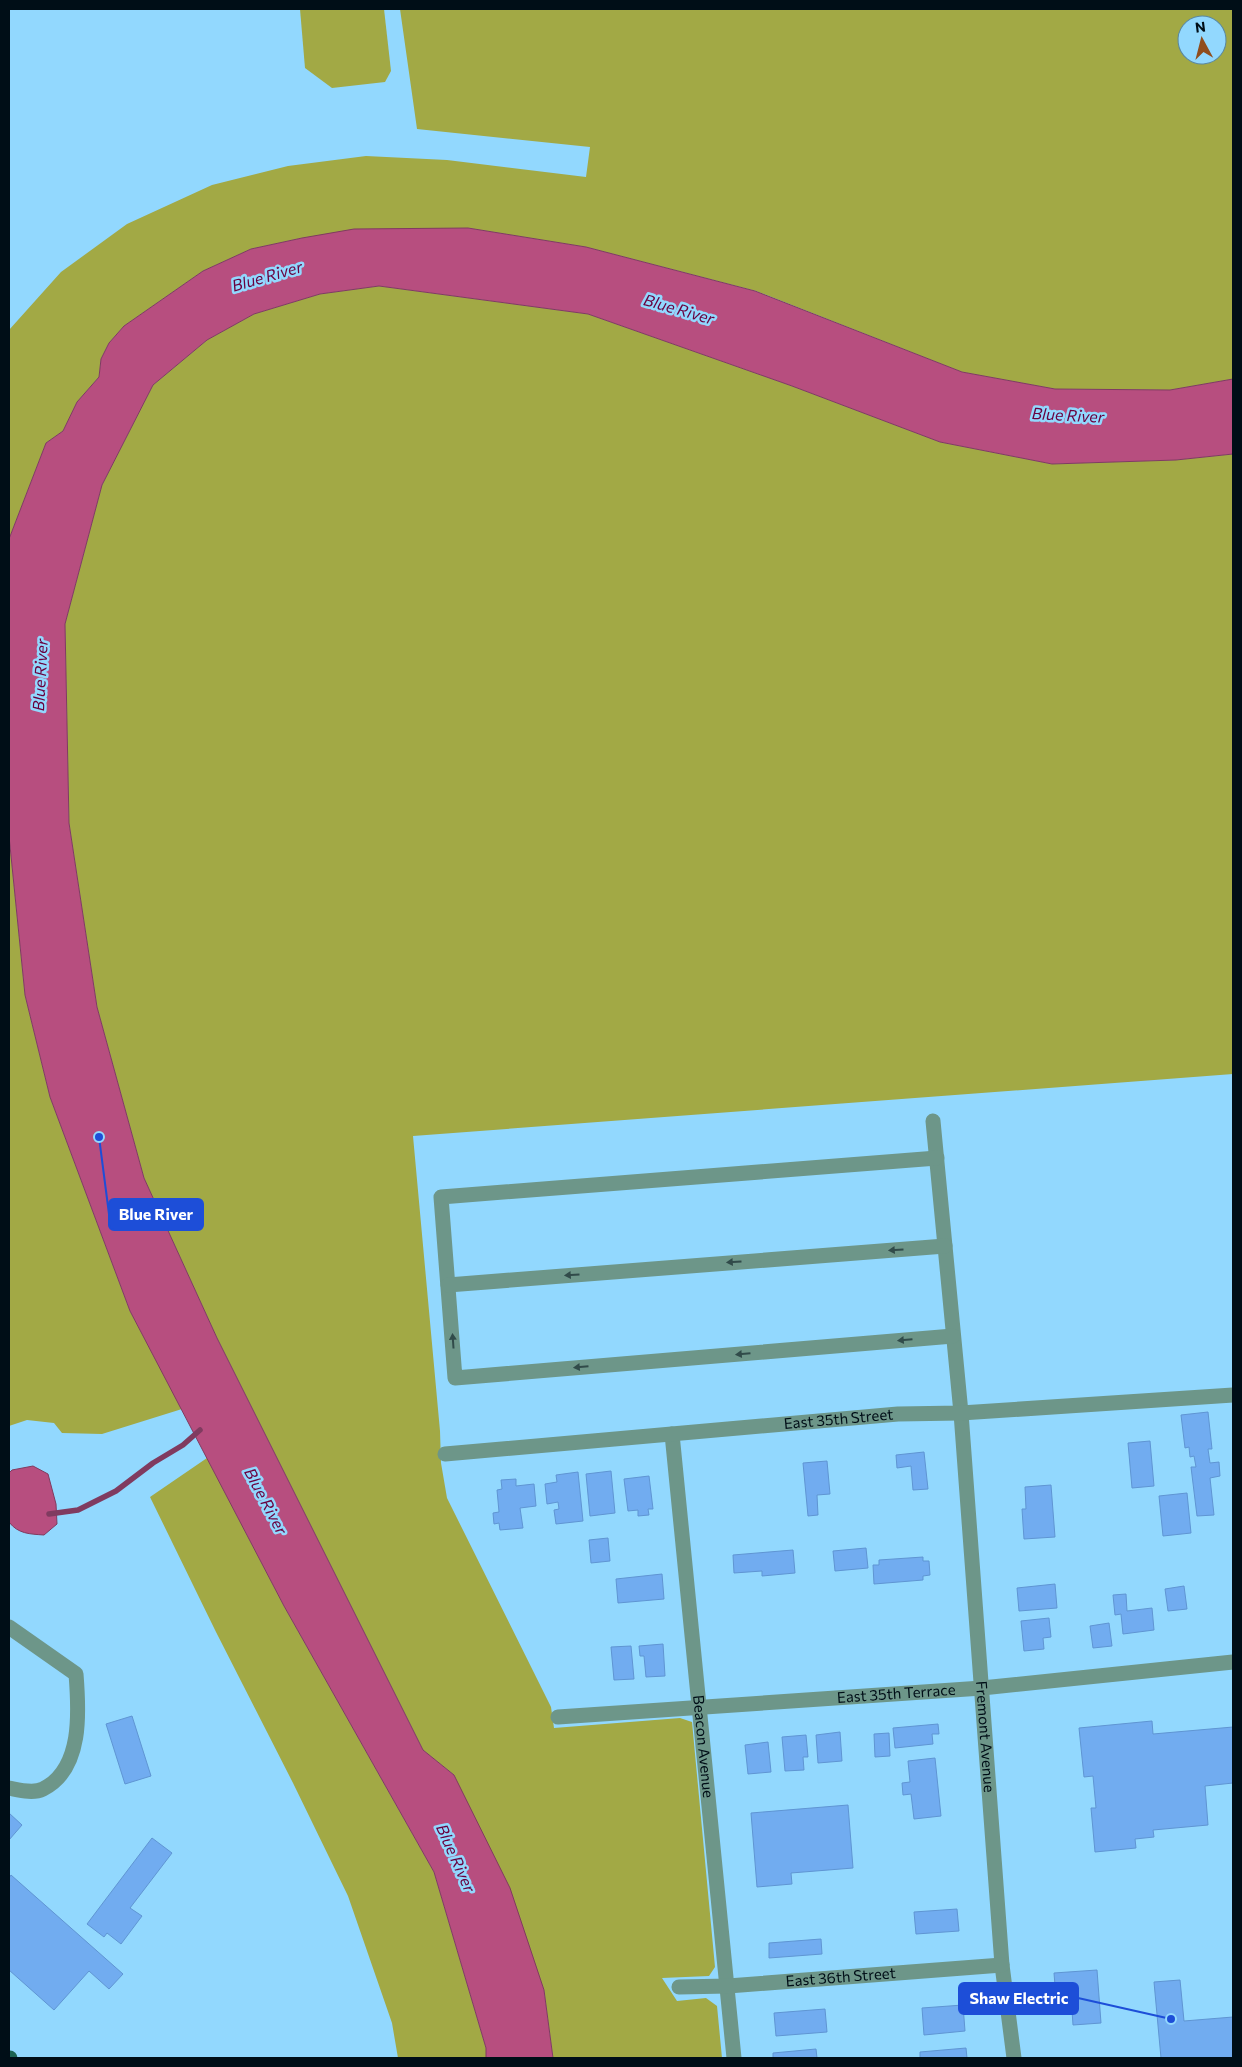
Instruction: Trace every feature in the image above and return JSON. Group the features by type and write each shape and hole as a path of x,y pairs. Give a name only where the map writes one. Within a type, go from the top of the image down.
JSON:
{"street":[{"name":"Fremont Avenue","path":"933,1121 961,1413 1002,1965 1014,2058"},
{"path":"937,1158 441,1197 455,1378 953,1336"},
{"path":"448,1285 945,1246"},
{"name":"East 35th Street","path":"445,1454 898,1414 961,1413 1233,1395"},
{"name":"Beacon Avenue","path":"672,1434 734,2058"},
{"path":"9,1627 76,1674 79,1702 78,1730 62,1774 42,1789 24,1791 9,1788"},
{"name":"East 35th Terrace","path":"558,1717 982,1688 1233,1662"},
{"name":"East 36th Street","path":"679,1987 728,1986 1002,1965"}],"green space":[{"path":"300,9 384,9 391,71 385,82 332,88 305,68"},
{"path":"400,9 1233,9 1233,379 1170,390 1055,389 962,372 756,291 586,247 468,228 302,238 251,249 203,271 124,326 109,343 101,359 99,377 77,402 63,431 46,443 9,539 9,330 61,272 127,224 212,185 288,166 366,156 447,160 586,177 590,147 417,129"},
{"path":"379,286 588,314 792,386 940,442 1052,464 1176,460 1233,454 1233,1074 413,1136 440,1431 441,1463 447,1498 551,1707 554,1728 680,1718 692,1722 715,1967 709,1976 662,1978 677,2001 706,1998 717,2006 722,2058 553,2058 544,1990 454,1775 423,1750 217,1338 144,1178 97,1007 69,823 65,624 102,485 153,385 207,340 254,314 320,294"},
{"path":"9,836 25,995 50,1097 130,1311 182,1409 102,1434 62,1433 54,1423 27,1420 9,1426"},
{"path":"207,1458 284,1606 434,1872 486,2048 486,2058 398,2058 392,2023 348,1896 150,1497"}],"water":[{"name":"Blue River","path":"468,228 586,247 755,291 962,372 1055,389 1170,390 1233,379 1233,454 1176,460 1052,464 940,442 792,386 588,314 379,286 320,294 254,314 207,340 153,385 102,485 65,624 69,823 97,1007 144,1178 217,1338 423,1750 454,1775 510,1888 544,1990 553,2058 486,2058 486,2048 434,1872 284,1606 130,1311 50,1097 25,995 9,836 9,539 46,443 63,431 77,402 99,377 101,359 109,343 124,326 203,271 251,249 354,229"},
{"path":"33,1466 48,1474 56,1504 57,1524 44,1535 20,1531 9,1522 9,1473 12,1470"}],"building":[{"path":"1208,1412 1212,1449 1208,1449 1210,1463 1219,1462 1220,1476 1210,1478 1214,1515 1197,1516 1191,1467 1196,1467 1194,1456 1190,1457 1189,1447 1185,1448 1181,1415"},
{"path":"1150,1441 1154,1486 1132,1488 1128,1443"},
{"path":"924,1452 928,1489 913,1490 911,1466 897,1468 896,1455"},
{"path":"827,1461 830,1494 817,1495 818,1515 808,1516 803,1463"},
{"path":"611,1471 615,1513 590,1516 586,1474"},
{"path":"578,1472 583,1521 556,1524 554,1510 559,1509 558,1502 547,1504 545,1484 557,1482 556,1475"},
{"path":"649,1476 653,1509 648,1509 649,1515 638,1516 638,1510 628,1511 624,1479"},
{"path":"516,1479 516,1486 534,1484 536,1506 520,1508 523,1528 500,1530 499,1523 494,1524 493,1513 499,1512 497,1490 502,1489 501,1480"},
{"path":"1051,1485 1055,1537 1024,1539 1022,1509 1026,1509 1025,1487"},
{"path":"1187,1493 1191,1533 1163,1536 1159,1496"},
{"path":"608,1538 610,1561 591,1563 589,1540"},
{"path":"866,1548 868,1568 835,1571 833,1551"},
{"path":"793,1550 795,1573 762,1576 762,1571 734,1573 733,1555"},
{"path":"923,1557 923,1561 929,1561 930,1575 923,1576 923,1580 874,1584 873,1565 879,1565 879,1560"},
{"path":"662,1574 664,1599 618,1603 616,1579"},
{"path":"1055,1584 1057,1608 1019,1611 1017,1588"},
{"path":"1184,1586 1187,1609 1168,1611 1165,1589"},
{"path":"1126,1594 1127,1611 1152,1608 1154,1630 1123,1634 1121,1614 1115,1615 1113,1595"},
{"path":"1049,1618 1051,1637 1043,1638 1044,1649 1024,1651 1021,1621"},
{"path":"1109,1623 1112,1646 1093,1648 1090,1626"},
{"path":"663,1644 665,1676 646,1677 644,1656 640,1656 639,1646"},
{"path":"631,1646 634,1679 614,1680 611,1647"},
{"path":"132,1716 151,1776 125,1784 106,1724"},
{"path":"1152,1721 1153,1734 1233,1727 1233,1783 1205,1786 1208,1825 1153,1830 1154,1837 1135,1839 1136,1848 1095,1852 1091,1808 1096,1808 1093,1776 1084,1777 1079,1728"},
{"path":"938,1724 939,1734 932,1734 933,1744 895,1748 893,1728"},
{"path":"840,1732 842,1761 818,1763 816,1735"},
{"path":"889,1733 890,1756 875,1757 874,1734"},
{"path":"806,1735 808,1757 803,1757 804,1770 785,1771 782,1737"},
{"path":"768,1742 771,1772 748,1774 745,1745"},
{"path":"935,1758 941,1816 914,1819 911,1794 903,1795 902,1783 910,1782 908,1761"},
{"path":"848,1805 853,1868 791,1873 792,1884 757,1887 751,1813"},
{"path":"9,1813 22,1825 9,1840"},
{"path":"152,1838 172,1853 130,1908 142,1916 121,1944 107,1933 104,1937 87,1924"},
{"path":"11,1875 123,1974 109,1989 89,1971 54,2010 9,1970 9,1878"},
{"path":"957,1909 959,1931 916,1934 914,1912"},
{"path":"821,1939 822,1954 769,1958 769,1943"},
{"path":"1097,1970 1101,2023 1073,2025 1071,1996 1056,1998 1054,1973"},
{"path":"1180,1980 1184,2021 1233,2017 1233,2058 1161,2058 1154,1982"},
{"path":"963,2005 965,2031 924,2035 922,2008"},
{"path":"825,2009 827,2032 776,2036 774,2013"},
{"path":"966,2048 967,2058 920,2058 920,2052"},
{"path":"816,2049 817,2058 773,2058 773,2053"}],"waterway":[{"path":"49,1514 78,1510 116,1491 153,1463 183,1445 200,1430"}],"place":[{"name":"Blue River","path":"99,1137"},
{"name":"Shaw Electric","path":"1171,2019"}]}
